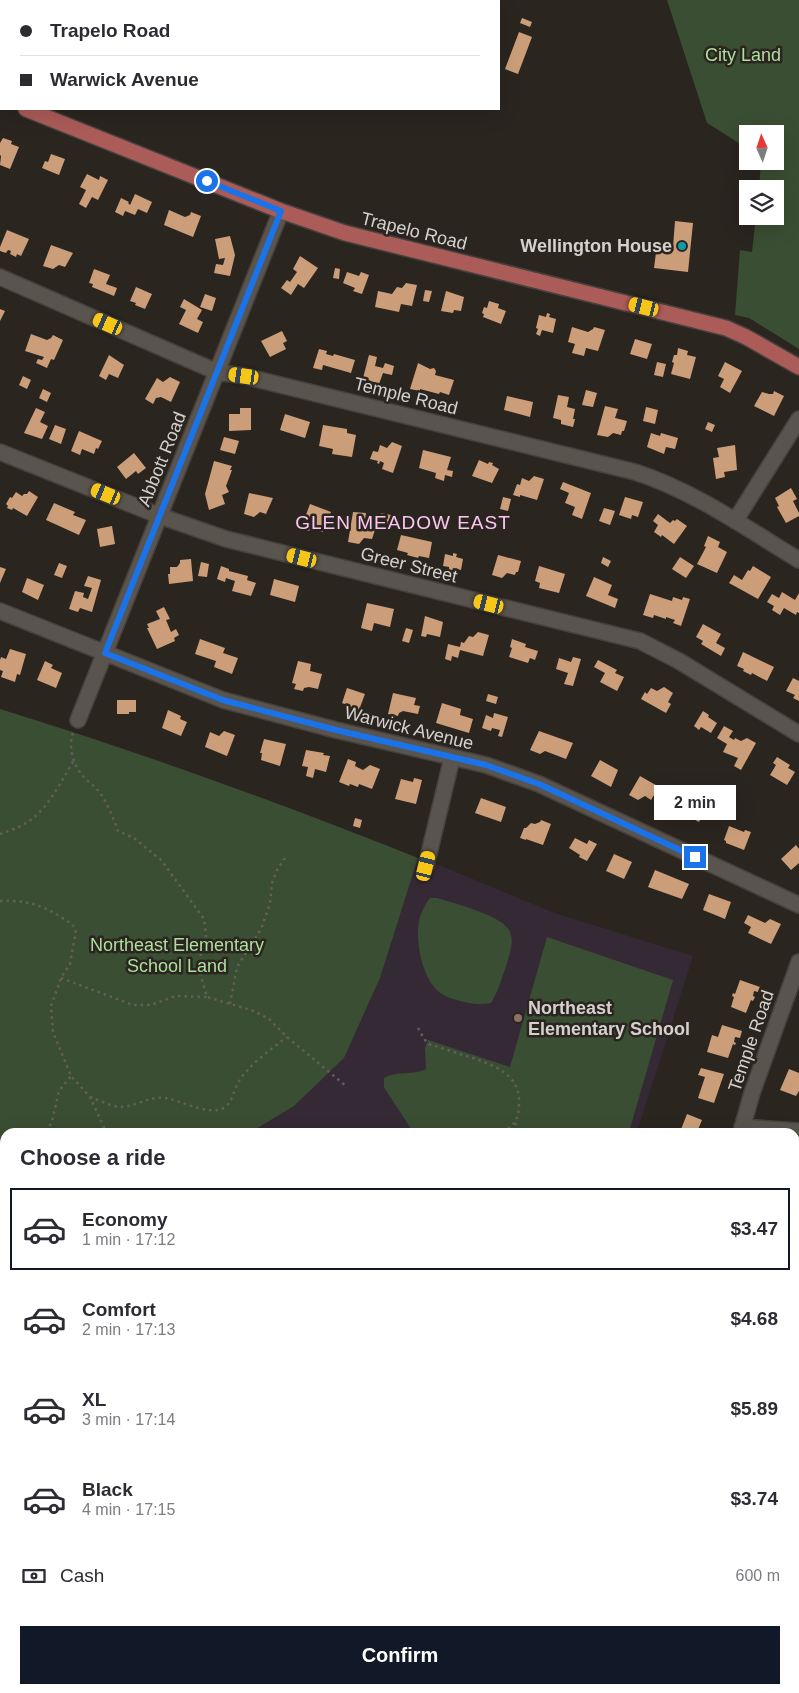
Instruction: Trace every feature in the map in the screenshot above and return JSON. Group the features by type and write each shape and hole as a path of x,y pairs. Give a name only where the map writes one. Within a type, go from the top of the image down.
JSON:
{"main road":[{"name":"Trapelo Road","path":"42,112 281,211 345,233 726,328 799,367"}],"street":[{"name":"Abbott Road","path":"78,720 281,211"},
{"name":"Temple Road","path":"0,277 217,372 244,376 635,472 660,480 686,492 799,560"},
{"path":"735,521 799,420"},
{"name":"Greer Street","path":"0,452 160,516 226,539 640,641 679,661 799,734"},
{"name":"Warwick Avenue","path":"0,611 223,700 486,765 539,784 799,905"},
{"path":"426,866 452,758"},
{"name":"Temple Road","path":"743,1128 752,1093 799,962"}],"path":[{"path":"78,720 70,742 74,760 81,774 100,792 110,810 118,831 134,838 161,860 204,919 206,936 200,957 200,973 207,997"},
{"path":"0,834 27,823 37,814 56,790 74,760"},
{"path":"230,1004 237,967 261,929 270,904 272,883 277,870 286,858"},
{"path":"0,901 14,900 42,906 73,925 76,930 70,964 61,978 52,1006 53,1032 71,1076 90,1097 104,1128"},
{"path":"61,978 133,1005 151,1005 175,996 207,997 254,1011 269,1019 287,1037 346,1086"},
{"path":"418,1028 429,1044 494,1065 509,1076 518,1091 520,1100 518,1118 515,1124 509,1128"},
{"path":"90,1097 118,1107 150,1099 164,1098 210,1110 221,1109 230,1102 239,1081 263,1055 287,1037"},
{"path":"49,1128 59,1091 71,1076"},
{"path":"515,1124 518,1128"}],"shaded area":[{"name":"Northeast Elementary School","path":"418,858 557,914 693,956 638,1128 258,1128 294,1106 344,1058 380,978"}],"green space":[{"name":"City Land","path":"667,0 799,0 799,349 749,318 735,315 740,250 752,252 755,225 784,225 784,180 760,180 760,170 784,170 784,125 739,125 739,143 707,123"},
{"name":"Northeast Elementary School Land","path":"0,709 211,779 418,858 380,978 344,1058 294,1106 258,1128 0,1128"},
{"path":"430,898 437,898 478,911 499,921 510,932 512,944 507,963 491,1003 474,1004 449,998 435,988 430,981 422,961 418,931 420,915"},
{"path":"547,937 673,980 630,1128 410,1128 384,1087 384,1078 394,1074 426,1069 425,1048 428,1040 510,1067"}],"building":[{"path":"522,18 532,22 530,27 520,23"},
{"path":"519,32 532,37 518,74 505,69"},
{"path":"3,138 12,141 11,144 19,147 10,169 0,165 0,143"},
{"path":"51,154 65,159 59,175 42,168 45,161 48,162"},
{"path":"87,174 99,180 100,176 108,180 98,200 92,197 86,208 79,204 86,190 80,187"},
{"path":"135,194 152,202 147,213 138,209 135,215 125,211 123,216 115,212 121,198 129,202 130,205"},
{"path":"169,210 185,217 190,215 191,212 201,216 193,237 164,225"},
{"name":"Wellington House","path":"675,221 693,223 688,272 654,268 657,245 673,247"},
{"path":"7,230 29,239 21,256 17,254 16,257 10,254 11,251 8,250 6,253 0,251"},
{"path":"230,236 235,255 230,276 214,273 216,264 223,265 225,258 219,259 215,239"},
{"path":"51,245 73,253 65,267 59,265 53,269 43,266"},
{"path":"300,256 318,268 304,288 298,284 291,295 281,288 287,280 290,282 297,272 293,269"},
{"path":"335,268 340,269 339,279 333,278"},
{"path":"94,269 110,275 106,284 117,288 114,296 92,287 93,284 89,283"},
{"path":"347,272 359,276 361,272 369,275 362,294 353,291 355,288 343,283"},
{"path":"406,283 417,285 412,306 401,304 399,312 375,307 378,291 392,294 397,287 402,288"},
{"path":"136,287 152,294 145,309 130,301"},
{"path":"425,290 432,291 429,302 423,301"},
{"path":"446,291 464,297 461,311 454,310 453,313 441,311"},
{"path":"205,294 216,298 212,311 200,307"},
{"path":"184,299 202,310 197,319 203,322 198,333 179,324 186,310 180,307"},
{"path":"489,301 499,304 498,308 506,311 501,324 483,317 484,307 487,308"},
{"path":"0,309 5,311 0,321"},
{"path":"547,313 550,314 549,317 556,319 553,333 542,330 540,336 536,334 539,315 546,317"},
{"path":"572,327 588,332 594,327 605,330 598,351 586,348 584,356 572,353 575,344 568,342"},
{"path":"282,331 287,341 283,343 286,349 270,357 261,341"},
{"path":"31,334 47,340 53,335 63,340 54,360 51,359 47,368 36,363 38,359 42,360 44,357 25,351"},
{"path":"635,339 652,344 647,359 630,354"},
{"path":"678,348 688,351 687,355 696,357 690,379 671,374 674,363 672,362 674,355 677,355"},
{"path":"319,349 327,351 326,354 333,356 334,354 355,360 351,373 323,365 322,370 313,368"},
{"path":"109,355 124,365 118,378 109,374 106,380 99,376"},
{"path":"369,355 377,357 375,366 383,368 385,363 394,366 392,375 383,373 379,384 363,378"},
{"path":"657,362 666,364 663,377 654,375"},
{"path":"725,362 742,371 730,393 720,387 724,379 718,376"},
{"path":"418,363 430,369 434,368 436,371 435,375 454,380 449,395 440,392 439,394 420,389 420,391 410,389"},
{"path":"23,376 31,380 27,389 19,385"},
{"path":"170,377 180,382 171,402 161,397 156,398 153,404 145,399 157,378 163,382"},
{"path":"43,389 51,393 47,402 39,398"},
{"path":"586,390 597,393 593,407 582,405"},
{"path":"774,391 784,396 774,416 754,406 762,392 773,394"},
{"path":"558,395 569,397 567,407 575,409 573,427 561,424 561,420 553,418"},
{"path":"507,396 533,402 530,417 504,410"},
{"path":"605,406 618,409 615,418 627,421 621,435 613,433 608,437 597,435"},
{"path":"646,407 658,410 655,424 643,421"},
{"path":"36,408 45,412 40,422 48,426 42,439 24,433"},
{"path":"240,408 251,408 251,430 229,431 229,414 240,414"},
{"path":"285,414 310,422 305,438 280,430"},
{"path":"708,422 715,425 712,432 705,429"},
{"path":"55,425 66,429 61,444 49,439"},
{"path":"323,425 347,429 347,433 356,435 352,457 332,454 333,449 319,446"},
{"path":"79,431 102,441 94,454 82,449 80,455 71,451"},
{"path":"651,433 660,436 661,433 678,438 675,449 666,447 664,454 647,447"},
{"path":"224,437 239,441 235,454 220,450"},
{"path":"392,442 402,446 393,473 382,469 384,463 380,461 379,464 377,463 378,461 370,459 373,451 378,452 380,445 387,448"},
{"path":"735,445 737,470 724,472 725,477 716,479 713,458 719,457 717,448"},
{"path":"423,450 451,457 447,470 453,471 452,477 445,475 444,481 435,478 436,473 419,468"},
{"path":"134,453 146,468 138,474 136,471 126,479 117,467"},
{"path":"479,460 488,464 489,462 493,463 492,465 499,469 492,483 472,476"},
{"path":"214,461 232,466 230,470 232,470 226,486 229,492 222,495 225,504 209,510 205,494"},
{"path":"534,476 544,479 537,500 513,495 517,484 520,485 522,478 529,481"},
{"path":"563,482 591,493 582,519 572,515 575,507 565,503 569,493 560,489"},
{"path":"791,488 797,499 793,501 799,516 786,523 777,507 779,506 775,498"},
{"path":"29,491 38,497 27,516 13,508 12,510 7,508 6,504 16,492 22,496"},
{"path":"249,493 273,498 266,514 260,512 254,517 244,514"},
{"path":"503,497 511,499 508,511 500,509"},
{"path":"625,497 643,502 638,517 632,515 631,519 619,515"},
{"path":"54,503 75,512 73,515 86,520 79,535 46,520"},
{"path":"310,504 331,512 323,532 311,528 309,531 301,528"},
{"path":"604,508 615,511 610,525 599,521"},
{"path":"353,512 366,513 365,520 368,521 369,516 380,518 381,513 391,515 389,529 376,527 372,539 364,538 359,544 348,542"},
{"path":"658,514 670,523 677,519 687,526 674,544 662,535 661,537 654,532 658,525 653,521"},
{"path":"112,526 115,544 100,547 97,529"},
{"path":"401,535 432,542 429,558 419,556 418,558 397,550"},
{"path":"708,536 720,542 718,547 727,552 717,573 697,564 706,547 704,546"},
{"path":"453,553 457,554 456,557 463,559 461,570 453,568 452,571 449,570 449,567 443,566 445,554 453,556"},
{"path":"498,555 521,561 518,572 515,575 507,573 502,578 492,575"},
{"path":"603,557 611,561 608,567 601,563"},
{"path":"680,557 694,566 686,578 672,569"},
{"path":"191,559 193,581 169,584 168,574 170,574 170,567 177,567 180,560"},
{"path":"201,562 209,564 207,577 198,576"},
{"path":"59,563 67,566 62,578 54,575"},
{"path":"221,566 229,569 229,571 248,576 247,580 256,583 251,596 232,591 235,581 226,578 225,582 217,579"},
{"path":"539,566 565,574 559,593 539,588 540,583 535,581"},
{"path":"753,566 771,577 758,599 729,583 734,575 742,580"},
{"path":"0,567 6,569 0,583"},
{"path":"88,576 101,580 92,612 80,608 78,612 69,609 75,591 84,593 83,597 88,599 92,588 84,586"},
{"path":"594,577 612,585 608,595 618,599 615,608 586,596"},
{"path":"27,578 44,585 38,600 22,592"},
{"path":"274,579 299,586 295,602 270,595"},
{"path":"782,592 795,600 799,593 799,613 797,612 796,615 784,608 780,615 772,610 774,606 767,602 772,594 779,598"},
{"path":"650,594 672,601 673,597 682,600 683,597 690,599 681,626 673,623 675,620 666,617 666,619 654,615 653,618 643,615"},
{"path":"367,603 394,609 390,627 374,623 372,631 361,628"},
{"path":"164,607 170,619 166,620 171,632 176,629 179,635 174,638 175,641 157,649 147,624 160,619 156,611"},
{"path":"425,616 443,622 440,637 427,634 426,637 421,636"},
{"path":"703,624 721,634 716,643 725,648 721,656 701,644 703,641 696,637"},
{"path":"406,628 413,630 409,643 402,641"},
{"path":"478,632 489,635 483,656 460,650 458,658 452,656 451,661 445,659 448,644 460,647 461,642 464,643 469,636 473,637"},
{"path":"200,639 225,648 223,653 238,658 232,674 214,667 216,661 195,654"},
{"path":"512,639 526,644 525,647 538,651 535,660 530,658 528,663 509,657"},
{"path":"10,649 26,654 20,675 17,674 15,682 1,677 3,671 0,670 0,660 1,657 6,659"},
{"path":"743,652 774,667 767,681 752,673 751,675 743,671 744,669 737,666"},
{"path":"573,657 581,659 573,686 564,684 568,673 556,669 559,658 571,662"},
{"path":"598,660 617,670 615,673 624,677 617,691 600,682 605,673 594,667"},
{"path":"45,661 53,665 51,668 62,673 56,688 37,680"},
{"path":"298,661 311,664 310,671 322,674 318,689 309,687 304,688 303,691 294,689 296,684 292,683"},
{"path":"793,678 799,681 799,701 793,698 795,695 786,691"},
{"path":"664,687 673,693 668,702 671,704 666,713 641,699 645,692 647,694 651,688 657,691"},
{"path":"347,688 365,694 359,710 342,703"},
{"path":"393,693 416,698 414,705 420,706 418,714 403,711 398,716 388,714"},
{"path":"488,694 498,697 496,704 486,701"},
{"path":"117,700 136,700 136,712 117,714"},
{"path":"442,703 461,709 460,715 473,719 469,733 436,723"},
{"path":"168,710 181,716 180,719 187,722 181,736 162,728"},
{"path":"703,711 717,723 711,733 701,727 699,730 694,726"},
{"path":"368,712 376,716 372,724 364,720"},
{"path":"494,713 508,717 502,737 498,736 500,730 492,728 491,731 482,728 486,715 493,718"},
{"path":"724,726 733,731 729,737 734,740 735,738 741,741 747,738 756,743 741,770 734,766 738,758 723,752 727,744 717,738"},
{"path":"224,731 235,735 227,756 205,747 210,732 219,736"},
{"path":"539,731 573,743 566,759 545,751 540,754 530,750"},
{"path":"264,739 286,744 280,766 261,760 262,753 260,753"},
{"path":"306,750 330,756 326,772 315,769 313,778 306,776 308,767 302,766"},
{"path":"777,757 790,765 788,768 795,772 787,785 770,775 776,765 773,763"},
{"path":"348,759 356,762 355,766 363,770 370,765 380,769 372,789 359,784 358,787 339,782"},
{"path":"600,760 618,770 611,787 591,776"},
{"path":"640,776 661,788 651,800 645,796 638,800 629,795"},
{"path":"414,778 422,780 416,804 395,799 401,779 413,782"},
{"path":"690,794 695,797 693,802 706,809 699,822 688,816 686,820 677,815"},
{"path":"481,798 506,807 501,822 475,813"},
{"path":"355,818 362,820 360,828 353,826"},
{"path":"541,820 551,824 543,845 520,838 524,828 531,823 535,824"},
{"path":"729,826 744,832 745,830 751,832 744,850 726,843 724,840"},
{"path":"575,838 587,844 589,840 597,844 587,861 569,848"},
{"path":"796,845 799,849 799,863 791,870 781,859"},
{"path":"614,854 632,862 624,879 606,871"},
{"path":"655,870 689,884 682,899 648,887"},
{"path":"709,894 731,902 725,919 703,910"},
{"path":"748,915 765,923 770,919 781,924 771,944 748,933 751,927 744,923"},
{"path":"740,980 760,987 758,992 754,991 753,996 755,997 753,1001 751,1000 746,1013 731,1007 734,997 732,996 733,993 735,994"},
{"path":"722,1025 742,1031 740,1038 735,1037 734,1042 736,1043 735,1045 733,1044 728,1058 707,1052 712,1035 718,1037"},
{"path":"701,1068 724,1074 714,1103 698,1098 705,1077 698,1075"},
{"path":"789,1069 799,1073 799,1091 796,1096 780,1090"},
{"path":"687,1114 702,1120 699,1128 682,1128"}],"place":[{"name":"Wellington House","path":"682,246"},
{"name":"Northeast Elementary School","path":"518,1018"}],"district":[{"name":"GLEN MEADOW EAST","path":"403,522"}],"route":[{"path":"207,181 281,211 105,653 223,700 336,730 486,765 539,784 695,857"}]}
